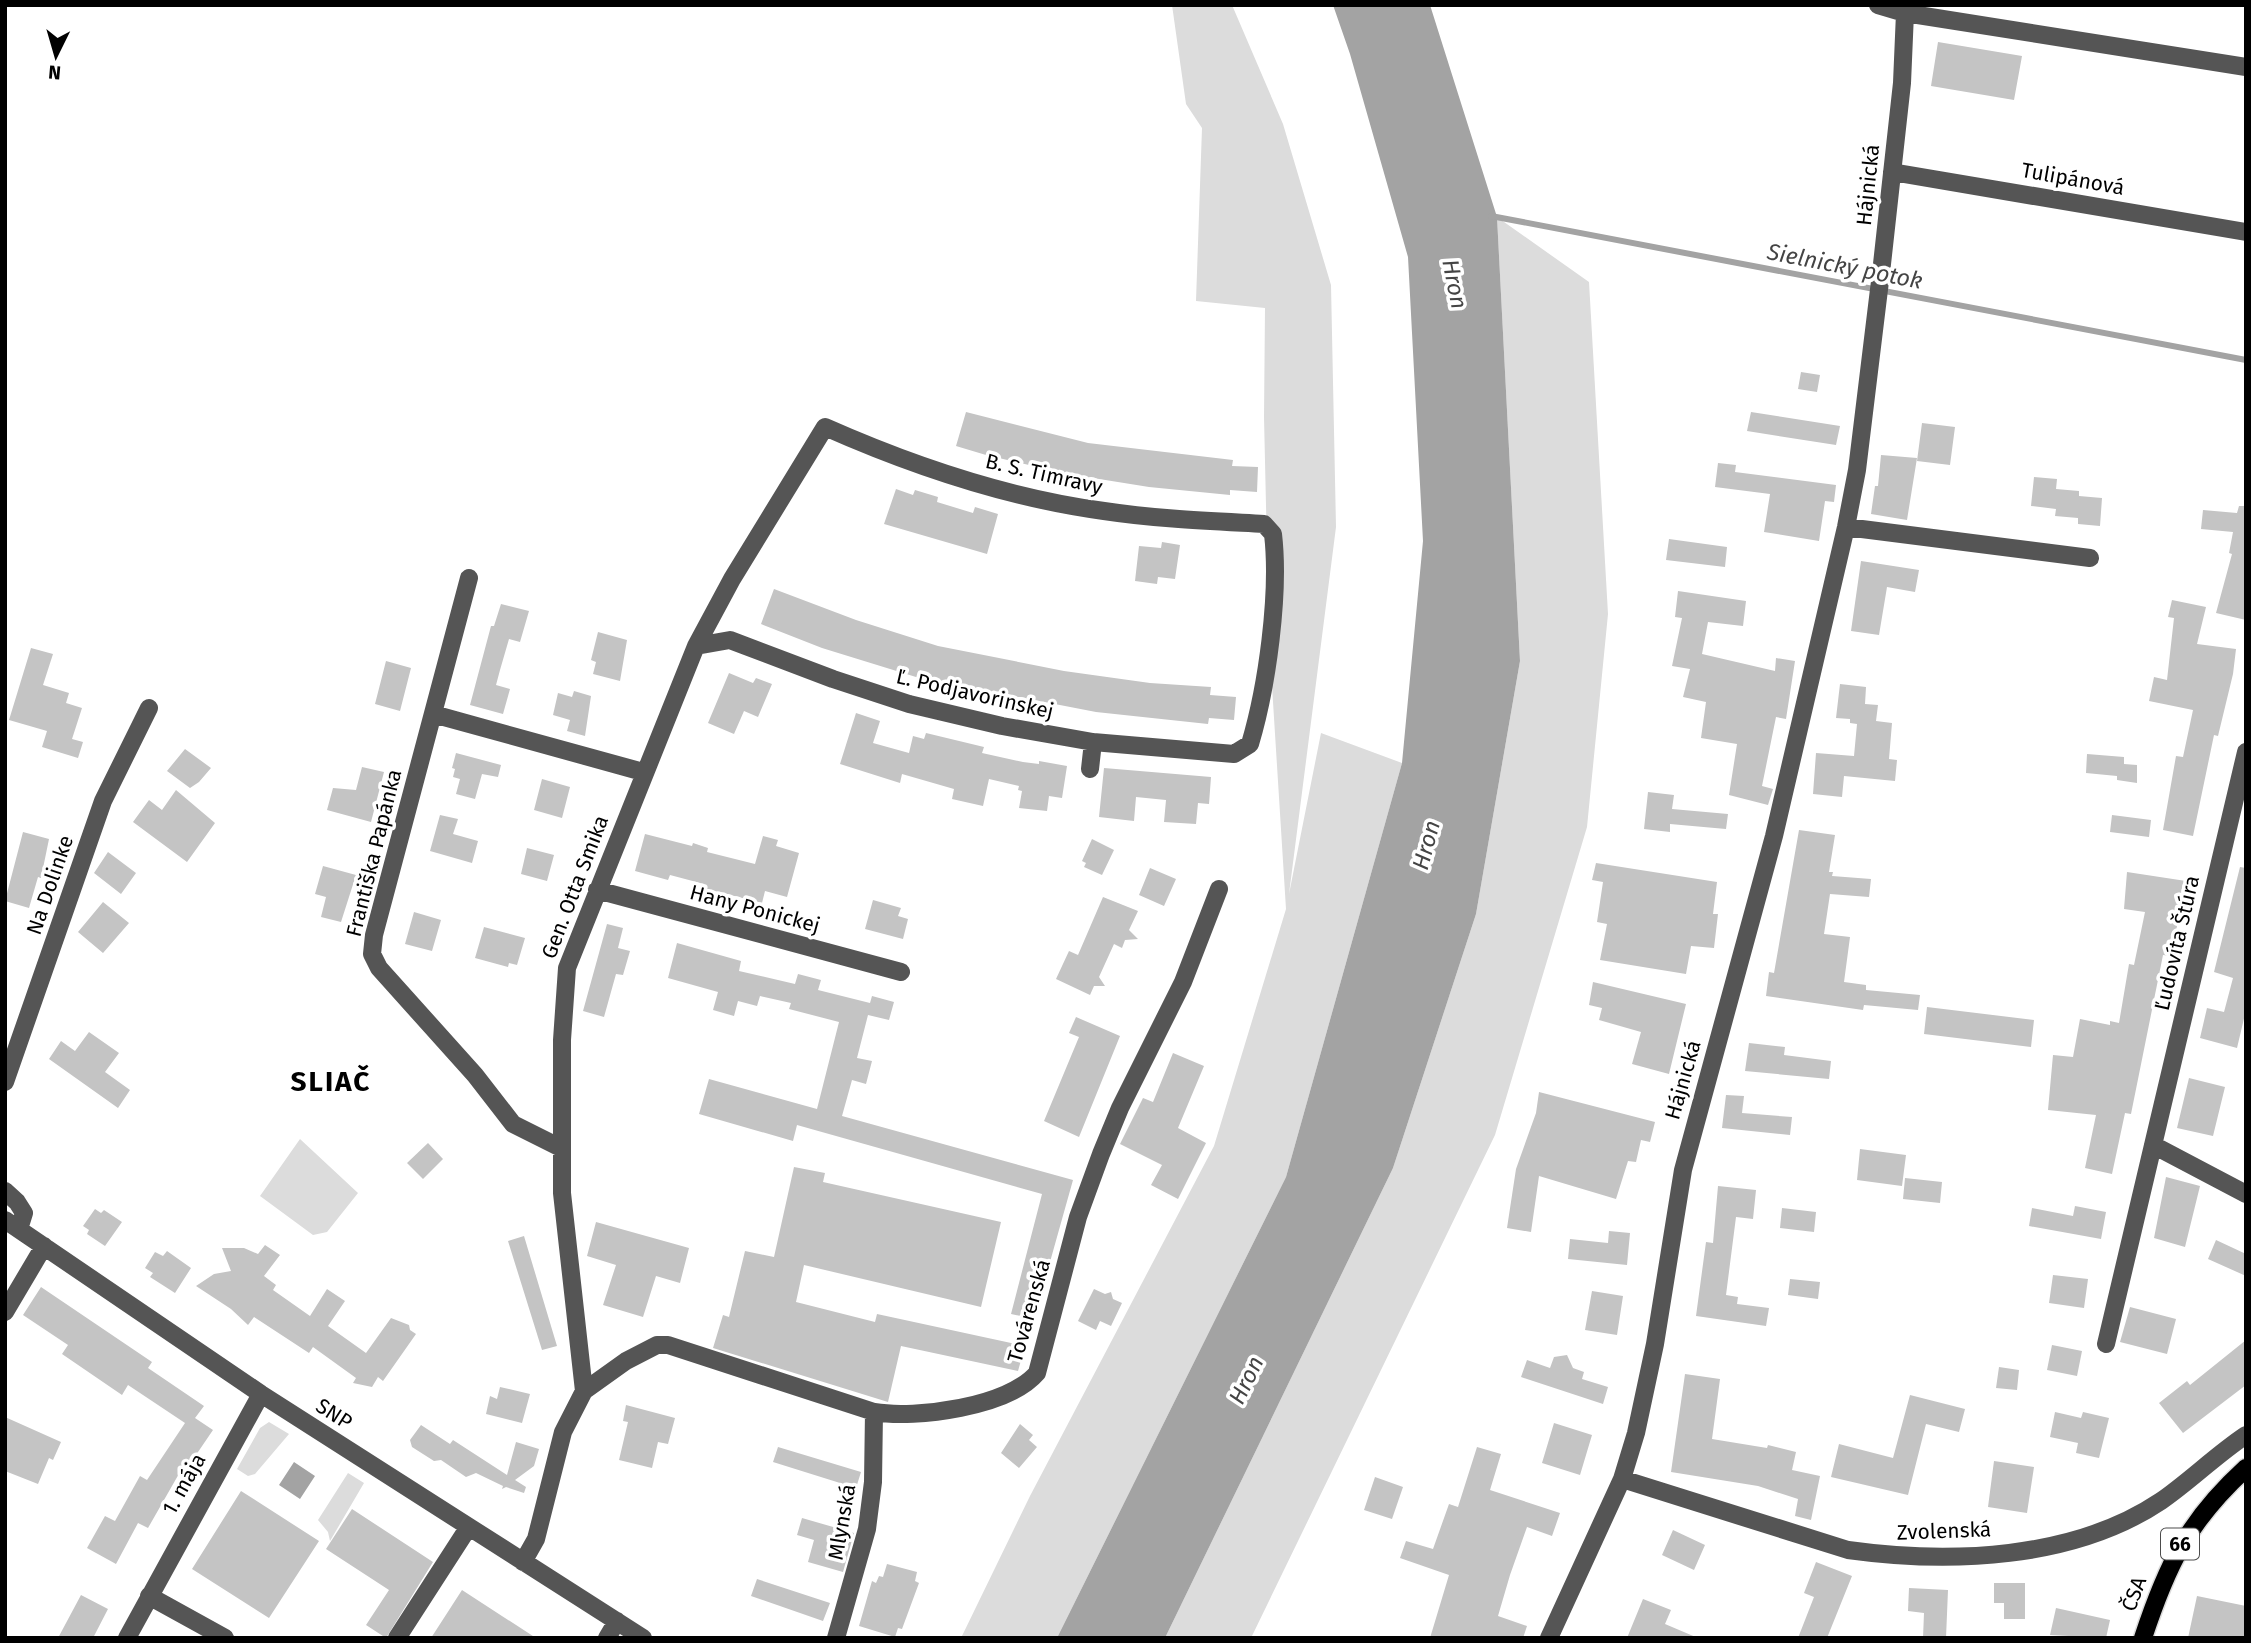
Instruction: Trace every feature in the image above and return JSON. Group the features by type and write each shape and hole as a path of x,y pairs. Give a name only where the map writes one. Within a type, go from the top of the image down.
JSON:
{"main road":[{"name":"ČSA","path":"2143,1638 2159,1588 2181,1543 2213,1499 2246,1468"}],"street":[{"path":"1878,5 1906,13 2246,67"},
{"name":"Hájnická","path":"1549,1638 1622,1479 1645,1397 1675,1211 1691,1134 1774,836 1846,527 1857,470 1881,270 1906,13"},
{"name":"Tulipánová","path":"1892,172 2246,232"},
{"name":"B. S. Timravy","path":"825,427 928,468 1030,496 1102,511 1264,524 1273,534 1274,542 1273,601 1260,712 1251,744"},
{"name":"Gen. Otta Smika","path":"561,1148 563,988 574,946 696,646 732,579 825,427"},
{"path":"1846,527 2090,558"},
{"name":"Františka Papánka","path":"469,578 377,922 372,954 379,968 475,1075 513,1124 561,1148"},
{"name":"Ľ. Podjavorinskej","path":"696,646 730,640 833,680 909,704 1002,726 1093,742 1234,754 1251,744"},
{"name":"Na Dolinke","path":"5,1082 103,801 149,708"},
{"path":"433,714 643,772"},
{"path":"1090,769 1093,742"},
{"name":"Ľudovíta Štúra","path":"2106,1344 2246,752"},
{"name":"Hany Ponickej","path":"597,890 901,972"},
{"name":"Továrenská","path":"523,1562 536,1539 563,1432 571,1411 584,1391 626,1361 657,1345 668,1345 874,1412 899,1416 971,1404 1016,1392 1037,1373 1078,1217 1101,1154 1120,1108 1183,982 1219,890"},
{"path":"2153,1144 2246,1194"},
{"path":"561,1148 565,1229 579,1328 584,1391"},
{"path":"5,1191 18,1202 24,1213 12,1225"},
{"name":"SNP","path":"12,1225 261,1394 643,1638"},
{"path":"5,1312 44,1246"},
{"name":"1. mája","path":"127,1638 261,1394"},
{"name":"Mlynská","path":"836,1638 867,1529 873,1482 874,1412"},
{"name":"Zvolenská","path":"1622,1479 1848,1550 1884,1555 1940,1556 1998,1552 2053,1545 2120,1524 2161,1501 2246,1435"},
{"path":"397,1638 468,1528"},
{"path":"149,1596 225,1638"},
{"path":"607,1638 617,1621"}],"shaded area":[{"path":"1172,5 1232,5 1283,124 1331,285 1336,527 1289,894 1321,733 1402,763 1286,1177 1057,1638 961,1638 1030,1496 1214,1146 1286,909 1269,638 1264,417 1265,308 1196,301 1202,128 1186,104"},
{"path":"1497,217 1589,282 1608,614 1587,827 1495,1135 1251,1638 1165,1638 1393,1168 1476,914 1520,661"},
{"path":"300,1139 358,1193 327,1232 313,1235 260,1196"},
{"path":"269,1422 289,1434 255,1474 248,1476 237,1469 260,1428"},
{"path":"348,1473 364,1483 330,1541 328,1532 318,1520"}],"water":[{"name":"Hron","path":"1333,5 1430,5 1497,217 1520,661 1476,914 1393,1168 1165,1638 1057,1638 1286,1177 1402,763 1423,541 1408,257 1350,54"},
{"path":"294,1462 315,1476 300,1499 279,1485"}],"building":[{"path":"1938,42 2022,56 2014,100 1931,86"},
{"path":"1801,372 1820,375 1817,392 1798,389"},
{"path":"966,412 1088,443 1233,460 1232,466 1258,467 1257,492 1230,490 1230,495 1149,487 1068,474 986,455 956,446"},
{"path":"1751,412 1840,426 1836,445 1747,431"},
{"path":"1922,423 1955,427 1950,465 1917,461"},
{"path":"1881,455 1917,458 1907,520 1871,514 1875,486 1878,486"},
{"path":"1718,463 1736,465 1735,472 1836,485 1834,502 1825,501 1819,541 1764,532 1770,494 1715,487"},
{"path":"2034,477 2057,479 2056,489 2079,491 2079,496 2102,498 2100,526 2078,524 2078,518 2055,516 2056,509 2031,506"},
{"path":"896,489 913,495 915,490 938,497 937,502 973,513 975,507 998,514 987,554 884,524"},
{"path":"2239,506 2246,506 2246,620 2216,613 2232,554 2229,553 2233,532 2201,529 2203,510 2237,513"},
{"path":"1669,539 1727,547 1725,567 1666,560"},
{"path":"1162,542 1180,545 1175,579 1158,577 1157,584 1135,581 1139,546 1161,548"},
{"path":"1861,561 1919,570 1915,592 1887,587 1879,635 1851,631"},
{"path":"774,589 856,620 938,646 1064,671 1150,683 1211,687 1210,695 1236,697 1234,720 1209,718 1208,724 1096,712 916,677 822,648 761,624"},
{"path":"1678,591 1746,601 1743,626 1708,622 1702,654 1775,671 1776,658 1795,661 1786,719 1776,717 1762,786 1773,789 1768,805 1729,795 1737,744 1701,738 1706,702 1683,697 1690,669 1672,666 1682,618 1675,617"},
{"path":"2172,600 2206,607 2197,644 2236,649 2233,674 2218,736 2214,735 2193,836 2163,830 2176,756 2183,757 2193,710 2149,701 2154,677 2167,680 2174,618 2168,617"},
{"path":"501,604 529,611 520,642 509,639 496,685 510,689 503,714 470,705 491,626 494,626"},
{"path":"598,632 627,640 620,681 593,674 596,662 591,660"},
{"path":"31,648 53,654 43,685 69,693 66,703 82,708 72,739 83,742 78,758 42,747 47,731 9,720"},
{"path":"386,661 411,668 400,711 375,704"},
{"path":"729,673 753,683 756,678 772,684 758,717 744,711 734,734 708,723"},
{"path":"1840,684 1866,687 1865,704 1878,705 1876,721 1892,723 1889,759 1897,760 1895,781 1844,776 1842,797 1813,794 1816,753 1854,756 1857,724 1850,723 1850,719 1836,718"},
{"path":"574,691 591,696 585,736 567,731 570,720 553,715 558,693 572,697"},
{"path":"856,713 880,721 873,743 909,753 913,736 924,739 926,733 984,747 982,753 1023,762 1039,764 1039,761 1067,766 1062,798 1049,796 1047,811 1019,808 1022,791 1018,790 1019,786 989,779 983,806 952,799 954,789 902,774 900,783 840,764"},
{"path":"185,749 211,768 190,788 167,771"},
{"path":"456,753 501,765 498,777 482,774 475,799 456,794 460,779 453,777 455,769 452,768"},
{"path":"2087,754 2124,757 2124,764 2137,765 2137,783 2117,780 2117,776 2086,773"},
{"path":"362,767 384,772 371,822 327,810 333,788 356,790"},
{"path":"1104,768 1211,777 1209,804 1198,803 1196,824 1164,822 1166,800 1136,797 1134,821 1099,817"},
{"path":"542,779 570,787 562,818 534,810"},
{"path":"176,790 215,823 187,862 133,822 149,800 162,810"},
{"path":"1648,792 1674,795 1672,809 1728,814 1726,829 1670,824 1670,832 1644,829"},
{"path":"440,815 458,819 453,834 478,841 472,863 430,851"},
{"path":"2112,815 2151,820 2149,837 2110,832"},
{"path":"1799,830 1835,835 1829,872 1833,872 1832,876 1871,879 1869,897 1830,894 1824,934 1850,937 1844,982 1866,985 1866,990 1920,995 1918,1010 1864,1005 1863,1010 1766,996 1769,972 1774,973"},
{"path":"23,832 49,839 41,878 38,877 29,908 5,901"},
{"path":"645,834 692,846 693,843 708,848 707,852 755,864 763,836 778,840 776,846 799,853 787,897 765,891 762,903 703,888 704,884 670,875 668,880 635,871"},
{"path":"1092,839 1114,850 1102,875 1084,867 1086,863 1082,861"},
{"path":"527,848 554,855 547,881 521,874"},
{"path":"108,852 136,873 121,894 94,873"},
{"path":"1596,863 1717,882 1713,914 1718,914 1714,948 1691,946 1686,974 1600,960 1607,924 1597,922 1603,882 1592,880"},
{"path":"323,866 356,875 341,922 321,917 326,897 315,894"},
{"path":"2240,867 2246,868 2246,1010 2237,1048 2200,1038 2207,1008 2224,1012 2233,978 2214,972"},
{"path":"1150,868 1176,879 1164,906 1139,895"},
{"path":"2127,872 2186,881 2171,956 2163,955 2131,1114 2125,1113 2112,1174 2085,1168 2096,1115 2048,1110 2053,1055 2073,1057 2080,1019 2110,1025 2110,1021 2119,1023 2129,964 2134,965 2145,912 2124,909"},
{"path":"1103,897 1138,911 1129,930 1138,939 1125,940 1122,948 1114,944 1099,977 1105,986 1094,986 1090,995 1056,979 1069,951 1078,955"},
{"path":"873,900 901,908 898,916 908,919 903,939 865,929"},
{"path":"103,902 129,923 103,953 78,932"},
{"path":"414,912 441,920 432,951 405,944"},
{"path":"607,924 623,928 618,948 630,951 623,975 616,974 604,1017 583,1011"},
{"path":"484,927 525,938 517,965 509,963 508,967 475,958"},
{"path":"677,943 741,961 739,971 795,984 798,974 821,980 818,990 870,1003 872,996 894,1002 889,1020 868,1015 857,1058 872,1061 866,1084 852,1080 842,1116 1073,1180 1034,1319 1011,1314 1042,1194 797,1125 793,1141 699,1114 709,1079 817,1109 839,1022 789,1009 791,1003 760,996 757,1006 738,1001 734,1016 713,1010 718,992 668,978"},
{"path":"1593,982 1686,1004 1669,1074 1632,1064 1641,1032 1599,1020 1602,1008 1589,1005"},
{"path":"1927,1007 2034,1020 2031,1047 1924,1034"},
{"path":"1076,1017 1120,1036 1079,1137 1044,1121 1079,1037 1069,1033"},
{"path":"89,1032 119,1053 105,1072 130,1090 118,1108 49,1059 61,1041 75,1051"},
{"path":"1749,1043 1785,1047 1784,1055 1831,1061 1829,1079 1745,1071"},
{"path":"1173,1053 1204,1066 1178,1128 1206,1143 1178,1199 1151,1185 1162,1165 1120,1144 1143,1098 1153,1102"},
{"path":"2189,1078 2225,1087 2213,1136 2177,1128"},
{"path":"1539,1092 1655,1122 1650,1142 1641,1140 1636,1162 1628,1161 1616,1199 1539,1176 1531,1232 1507,1228 1516,1169 1536,1113"},
{"path":"1726,1095 1744,1096 1742,1113 1792,1117 1790,1135 1722,1128"},
{"path":"428,1143 443,1159 423,1179 407,1163"},
{"path":"1860,1149 1906,1155 1902,1186 1857,1180"},
{"path":"794,1167 825,1173 823,1182 1001,1222 981,1307 804,1265 796,1302 875,1322 877,1314 1025,1346 1018,1371 901,1346 888,1402 713,1348 723,1315 729,1317 745,1251 774,1257"},
{"path":"2166,1177 2200,1186 2185,1247 2154,1238"},
{"path":"1905,1178 1942,1182 1940,1203 1903,1199"},
{"path":"1718,1186 1756,1190 1753,1219 1736,1217 1726,1295 1738,1297 1737,1304 1769,1308 1766,1326 1696,1316 1706,1242 1713,1243"},
{"path":"2075,1206 2106,1212 2101,1239 2029,1226 2032,1208 2073,1216"},
{"path":"1782,1208 1816,1212 1814,1232 1780,1228"},
{"path":"95,1209 101,1213 104,1210 122,1222 105,1246 87,1234 89,1230 83,1226"},
{"path":"596,1222 689,1248 680,1283 656,1276 643,1317 603,1305 616,1265 587,1256"},
{"path":"1609,1231 1630,1233 1627,1265 1568,1259 1570,1239 1608,1243"},
{"path":"524,1236 557,1346 542,1350 508,1241"},
{"path":"2216,1240 2246,1254 2246,1276 2208,1259"},
{"path":"265,1245 280,1255 264,1276 276,1285 273,1290 310,1316 327,1289 345,1301 328,1326 366,1353 391,1318 409,1325 410,1330 416,1334 383,1381 378,1377 372,1387 353,1383 356,1378 313,1347 309,1353 254,1317 248,1325 231,1309 196,1286 214,1274 231,1271 222,1248 244,1248 258,1254"},
{"path":"167,1251 191,1268 175,1293 150,1277 153,1273 145,1268 155,1252 163,1256"},
{"path":"2053,1275 2088,1279 2084,1308 2049,1303"},
{"path":"1790,1279 1820,1282 1818,1299 1788,1295"},
{"path":"41,1287 152,1362 148,1368 204,1406 195,1418 213,1430 183,1474 180,1472 148,1528 138,1523 116,1564 87,1548 105,1516 115,1521 140,1476 147,1480 185,1423 128,1385 122,1395 62,1354 68,1345 23,1315"},
{"path":"1094,1289 1105,1294 1111,1292 1113,1299 1122,1303 1111,1326 1100,1321 1096,1330 1078,1321"},
{"path":"1592,1291 1623,1296 1617,1335 1585,1330"},
{"path":"2130,1307 2176,1319 2167,1354 2120,1342"},
{"path":"2246,1340 2246,1385 2183,1433 2159,1403 2187,1381 2190,1385"},
{"path":"2052,1345 2082,1351 2077,1376 2047,1370"},
{"path":"1567,1355 1573,1368 1584,1372 1582,1379 1608,1387 1603,1404 1521,1377 1527,1360 1550,1368 1554,1357"},
{"path":"1999,1367 2019,1370 2017,1390 1996,1388"},
{"path":"1685,1374 1720,1379 1712,1439 1767,1448 1768,1445 1796,1452 1792,1470 1820,1476 1811,1520 1795,1516 1798,1499 1758,1486 1671,1472"},
{"path":"500,1387 530,1394 522,1423 486,1414 490,1396 497,1399"},
{"path":"1910,1395 1965,1409 1959,1432 1926,1424 1908,1495 1831,1477 1839,1444 1893,1458"},
{"path":"626,1405 675,1418 668,1444 658,1442 652,1468 619,1460 628,1422 623,1421"},
{"path":"2055,1412 2081,1418 2083,1412 2109,1418 2099,1458 2076,1453 2078,1443 2050,1437"},
{"path":"5,1417 61,1442 53,1460 49,1458 38,1484 5,1471"},
{"path":"1554,1423 1592,1435 1580,1475 1542,1463"},
{"path":"1020,1424 1033,1435 1029,1440 1037,1447 1019,1468 1001,1453"},
{"path":"421,1425 450,1444 453,1440 507,1475 516,1442 539,1449 534,1466 515,1480 526,1487 524,1493 506,1487 502,1489 503,1486 476,1473 466,1477 441,1460 434,1461 412,1447 410,1440"},
{"path":"778,1447 861,1472 856,1488 773,1462"},
{"path":"1477,1447 1501,1454 1490,1490 1560,1513 1552,1536 1527,1527 1510,1575 1498,1616 1527,1626 1523,1638 1430,1638 1449,1575 1400,1558 1406,1541 1433,1549 1449,1504 1458,1507"},
{"path":"1994,1461 2034,1467 2027,1513 1988,1507"},
{"path":"1375,1477 1403,1487 1392,1519 1364,1510"},
{"path":"241,1491 319,1541 269,1618 192,1569"},
{"path":"352,1509 433,1562 386,1638 366,1625 389,1590 326,1549"},
{"path":"802,1518 854,1533 843,1572 808,1562 814,1540 797,1535"},
{"path":"1673,1530 1705,1545 1694,1570 1662,1555"},
{"path":"1816,1562 1852,1576 1827,1638 1798,1638 1814,1597 1804,1593"},
{"path":"887,1564 917,1572 915,1581 919,1583 902,1629 898,1628 895,1637 859,1626 872,1581 876,1583 879,1576 883,1577"},
{"path":"757,1579 830,1603 823,1621 751,1596"},
{"path":"1994,1583 2025,1583 2025,1619 2004,1619 2004,1603 1994,1603"},
{"path":"1909,1588 1948,1590 1946,1638 1923,1638 1924,1613 1908,1611"},
{"path":"462,1590 536,1638 431,1638"},
{"path":"81,1595 108,1609 93,1638 58,1638"},
{"path":"2197,1596 2246,1606 2246,1638 2188,1638"},
{"path":"1643,1599 1671,1610 1665,1624 1698,1638 1627,1638"},
{"path":"2056,1608 2110,1620 2106,1638 2050,1635"}],"waterway":[{"name":"Sielnický potok","path":"1491,216 2246,360"}],"district":[{"name":"SLIAČ","path":"331,1081"}]}
